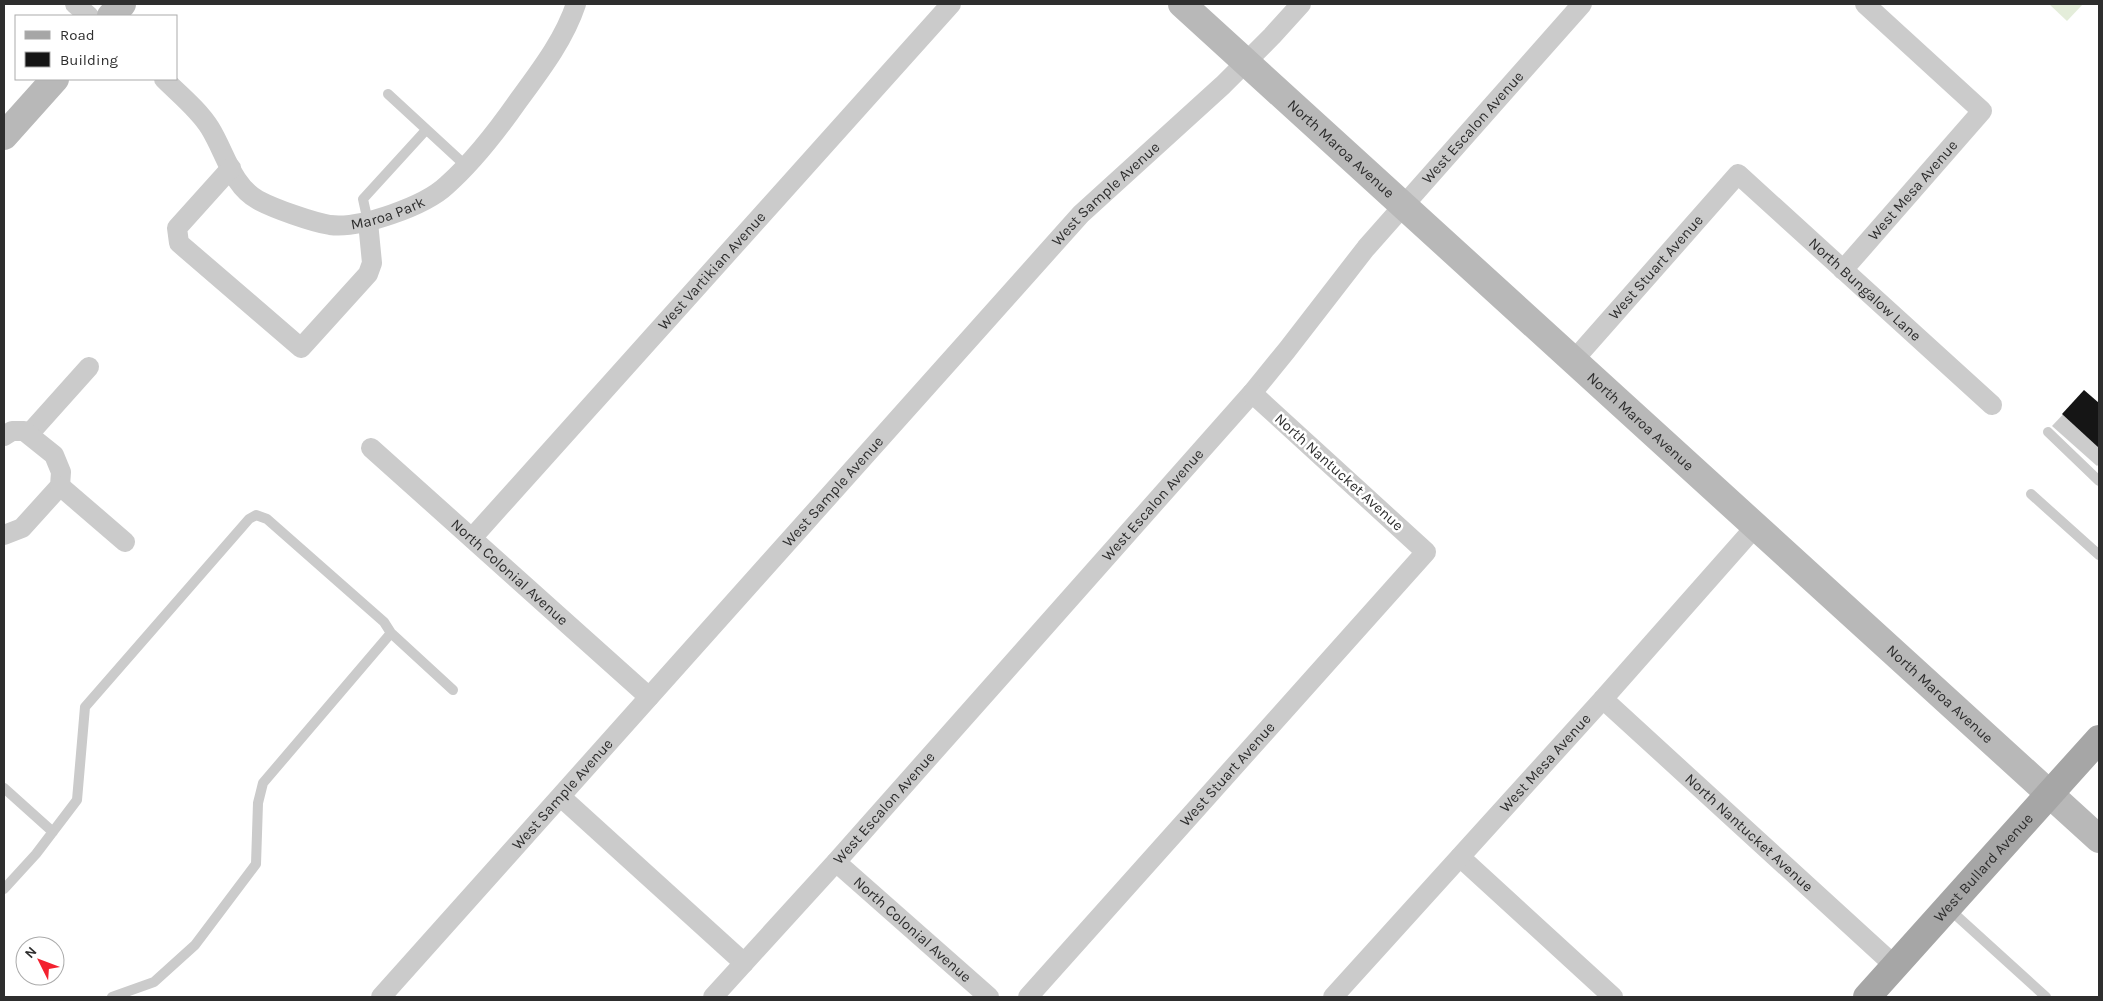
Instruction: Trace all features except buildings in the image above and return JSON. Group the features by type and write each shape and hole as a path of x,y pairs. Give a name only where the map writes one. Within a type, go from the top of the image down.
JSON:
{"main road":[{"path":"111,15 122,4"},
{"name":"North Maroa Avenue","path":"1182,4 2099,839"},
{"path":"4,136 54,80"},
{"name":"West Bullard Avenue","path":"1867,997 2099,739"}],"street":[{"path":"75,4 87,15"},
{"name":"West Vartikian Avenue","path":"472,538 951,4"},
{"name":"West Sample Avenue","path":"381,997 1081,214 1246,62 1300,4"},
{"name":"West Escalon Avenue","path":"713,997 836,862 1252,393 1403,204 1582,4"},
{"name":"West Mesa Avenue","path":"1843,270 1982,111 1865,4"},
{"name":"Maroa Park","path":"165,80 210,128 238,181 257,199 331,225 368,222 413,206 446,186 501,124 550,57 574,5"},
{"path":"231,168 177,228 179,243 301,348 368,274 372,263 368,222"},
{"name":"North Bungalow Lane","path":"1738,174 1992,405"},
{"name":"West Stuart Avenue","path":"1573,361 1738,174"},
{"path":"29,434 89,367"},
{"name":"North Nantucket Avenue","path":"1252,393 1426,552"},
{"path":"4,436 12,431 24,431 29,434 54,455 61,472 60,486 22,528 4,535"},
{"name":"North Colonial Avenue","path":"371,448 649,698"},
{"path":"60,486 125,542"},
{"name":"West Mesa Avenue","path":"1333,997 1603,699 1755,527"},
{"name":"West Stuart Avenue","path":"1028,997 1426,552"},
{"name":"North Nantucket Avenue","path":"1603,699 1895,966"},
{"path":"560,797 744,963"},
{"path":"1460,857 1613,997"},
{"name":"North Colonial Avenue","path":"836,862 988,997"}],"lane":[{"path":"388,94 465,165"},
{"path":"368,222 363,198 426,130"},
{"path":"2048,432 2099,481"},
{"path":"2031,494 2099,555"},
{"path":"4,889 53,832 77,800 85,707 249,519 256,515 267,519 384,622 391,633 453,690"},
{"path":"112,997 154,982 196,945 226,906 256,864 258,803 263,783 391,633"},
{"path":"4,788 53,832"},
{"path":"1948,907 2046,997"}],"green space":[{"path":"2049,4 2083,4 2067,21"}]}
